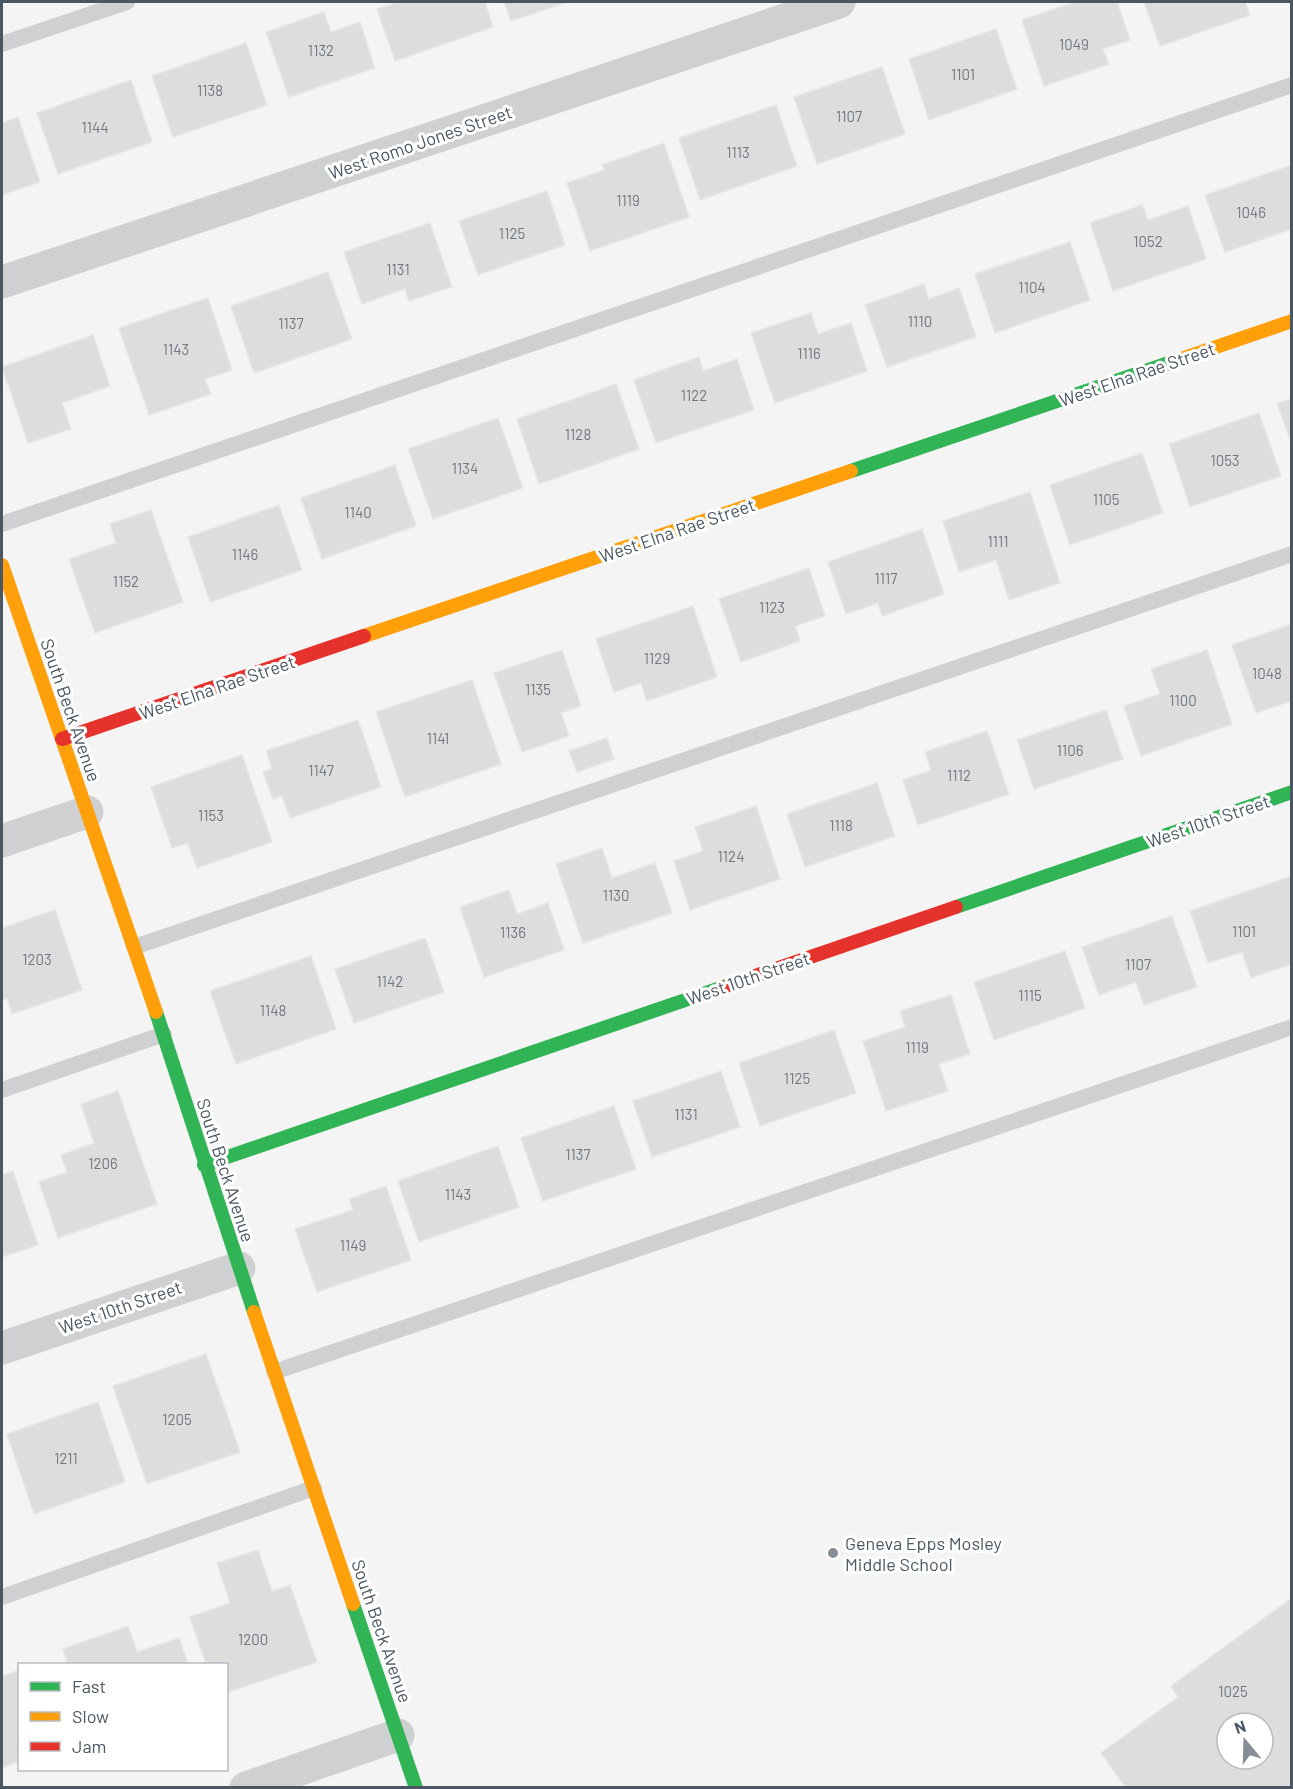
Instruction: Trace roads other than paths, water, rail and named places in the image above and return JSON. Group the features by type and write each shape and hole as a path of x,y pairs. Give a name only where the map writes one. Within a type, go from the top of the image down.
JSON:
{"street":[{"name":"West Romo Jones Street","path":"2,282 839,2"},
{"name":"West Elna Rae Street","path":"62,739 1292,321"},
{"name":"South Beck Avenue","path":"3,576 164,1034 238,1268 416,1788"},
{"name":"West 10th Street","path":"204,1165 1292,792"},
{"path":"2,841 87,812"},
{"name":"West 10th Street","path":"2,1348 238,1268"},
{"path":"246,1788 398,1735"}],"lane":[{"path":"2,44 127,2"},
{"path":"2,524 1292,85"},
{"path":"134,947 1292,554"},
{"path":"274,1372 1292,1027"},
{"path":"2,1090 164,1034"},
{"path":"2,1597 314,1488"}],"place":[{"name":"Geneva Epps Mosley Middle School","path":"833,1553"}]}
